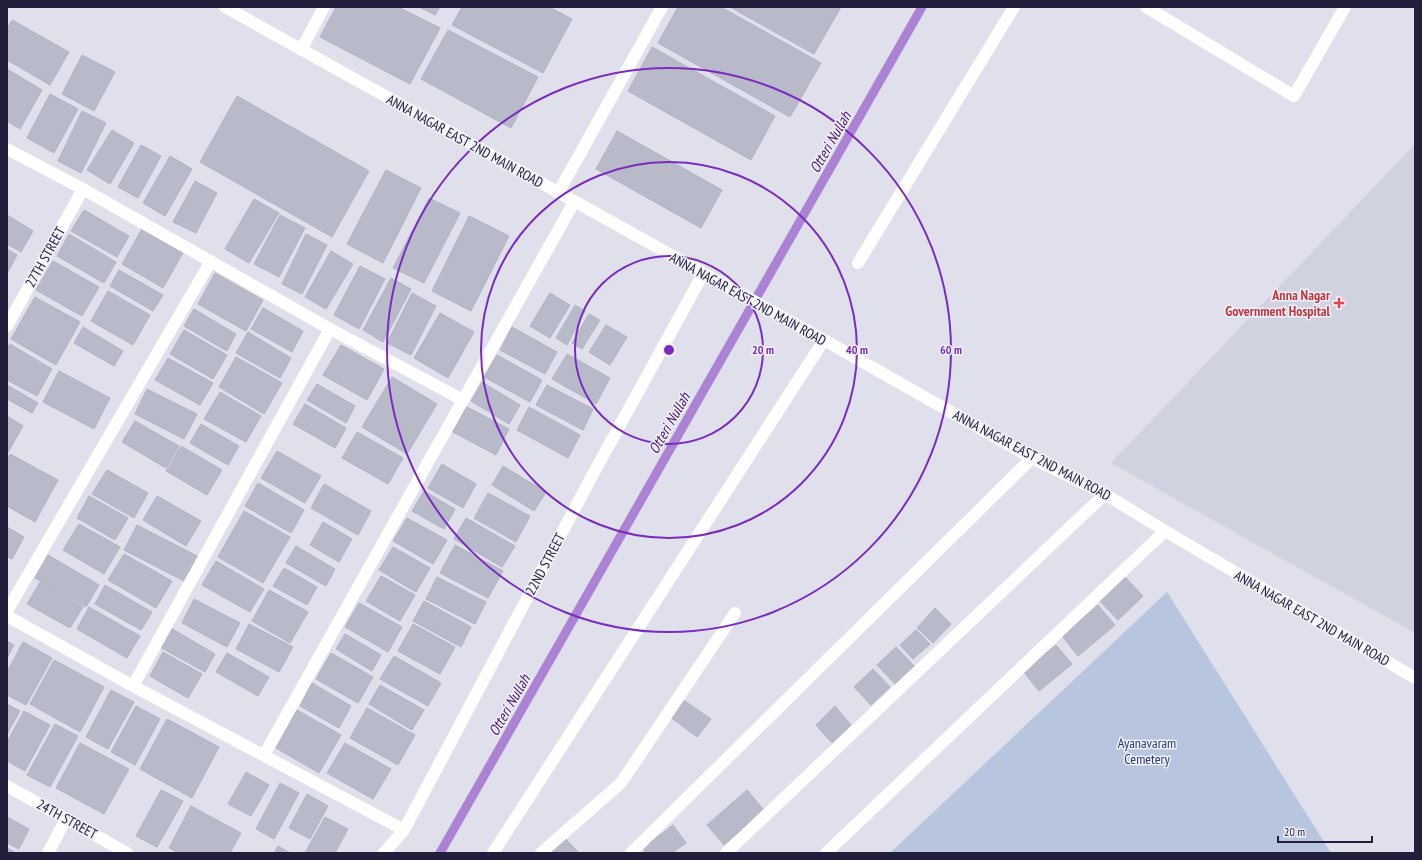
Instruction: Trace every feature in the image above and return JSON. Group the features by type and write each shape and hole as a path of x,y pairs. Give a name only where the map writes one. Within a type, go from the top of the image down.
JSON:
{"street":[{"name":"ANNA NAGAR EAST 2ND MAIN ROAD","path":"225,7 824,340 1032,458 1105,494 1415,678"},
{"path":"301,50 324,7"},
{"path":"558,193 662,7"},
{"path":"858,263 1014,7"},
{"path":"1146,7 1294,96 1345,7"},
{"path":"7,149 83,189 330,329 463,400"},
{"name":"27TH STREET","path":"7,326 83,189"},
{"path":"264,755 574,202"},
{"path":"7,611 211,261"},
{"name":"22ND STREET","path":"384,853 404,830 592,476 703,274"},
{"path":"133,686 330,329"},
{"path":"493,853 824,340"},
{"path":"631,853 1032,458"},
{"path":"726,853 1105,494"},
{"path":"826,853 1165,531"},
{"path":"541,853 621,783 735,614"},
{"path":"7,616 133,686 404,830"},
{"name":"24TH STREET","path":"7,786 126,853"},
{"path":"48,853 66,819"}],"shaded area":[{"name":"Anna Nagar Government Hospital","path":"1415,144 1415,633 1111,463"}],"green space":[{"name":"Ayanavaram Cemetery","path":"1167,592 1331,853 890,853"}],"building":[{"path":"336,7 398,7 440,28 410,84 320,37"},
{"path":"419,7 440,7 435,15"},
{"path":"462,7 549,7 572,19 543,73 452,25"},
{"path":"678,7 721,7 821,63 790,117 658,43"},
{"path":"730,7 841,7 814,54"},
{"path":"12,20 69,52 50,85 7,60 7,29"},
{"path":"448,30 538,77 511,128 421,79"},
{"path":"652,47 775,116 751,160 628,91"},
{"path":"82,55 115,72 94,111 62,94"},
{"path":"7,69 42,90 20,129 7,121"},
{"path":"50,94 78,109 54,153 27,138"},
{"path":"237,96 369,171 332,237 200,162"},
{"path":"82,111 106,123 81,173 58,161"},
{"path":"112,130 134,143 110,184 87,170"},
{"path":"617,131 722,190 701,228 596,169"},
{"path":"141,145 161,156 138,198 118,187"},
{"path":"170,156 192,169 165,216 143,203"},
{"path":"386,170 421,188 383,263 347,244"},
{"path":"195,181 217,193 196,233 173,222"},
{"path":"429,198 460,213 424,283 393,268"},
{"path":"254,199 279,213 249,263 225,249"},
{"path":"84,210 129,236 117,257 71,231"},
{"path":"7,215 33,231 21,252 7,244"},
{"path":"280,215 305,228 279,277 254,264"},
{"path":"469,216 509,236 471,311 432,291"},
{"path":"143,227 184,251 163,288 122,264"},
{"path":"69,234 116,262 104,283 57,256"},
{"path":"306,234 327,245 302,294 282,284"},
{"path":"7,249 17,255 7,274"},
{"path":"331,251 353,264 326,309 305,297"},
{"path":"53,261 99,287 82,316 36,290"},
{"path":"360,266 385,279 359,329 334,315"},
{"path":"119,270 163,295 153,311 110,286"},
{"path":"215,273 263,300 246,331 198,304"},
{"path":"391,278 411,289 383,342 363,330"},
{"path":"108,291 150,315 133,345 91,321"},
{"path":"412,293 436,306 411,355 387,343"},
{"path":"550,293 570,305 550,338 530,326"},
{"path":"35,297 80,322 56,365 11,339"},
{"path":"575,305 585,311 567,345 556,338"},
{"path":"263,308 303,331 292,352 251,329"},
{"path":"194,309 236,334 227,351 184,326"},
{"path":"440,313 474,332 448,378 414,358"},
{"path":"589,314 600,320 582,349 572,343"},
{"path":"606,325 627,337 610,365 589,352"},
{"path":"83,327 123,351 114,366 74,343"},
{"path":"512,327 557,352 545,374 500,350"},
{"path":"184,330 227,355 213,379 170,354"},
{"path":"248,332 291,358 280,378 236,353"},
{"path":"10,344 52,369 37,396 7,380 7,349"},
{"path":"341,345 384,369 367,400 323,375"},
{"path":"567,354 610,378 596,404 552,379"},
{"path":"497,355 542,380 530,402 484,377"},
{"path":"236,357 282,383 264,414 219,387"},
{"path":"168,358 213,383 200,405 155,380"},
{"path":"59,371 110,398 94,429 43,402"},
{"path":"392,377 437,404 407,454 362,427"},
{"path":"482,382 520,405 509,424 471,401"},
{"path":"317,384 355,406 346,423 307,400"},
{"path":"7,385 38,403 32,413 7,399"},
{"path":"547,385 593,409 583,430 536,405"},
{"path":"147,389 197,414 184,439 135,414"},
{"path":"220,392 261,416 246,442 204,419"},
{"path":"305,404 346,428 335,448 293,424"},
{"path":"465,406 509,429 496,455 451,431"},
{"path":"529,407 580,435 568,458 517,430"},
{"path":"7,416 23,426 7,454"},
{"path":"135,421 179,446 166,468 122,442"},
{"path":"201,424 239,446 228,465 190,443"},
{"path":"357,432 403,458 388,484 342,458"},
{"path":"181,446 222,470 207,495 166,471"},
{"path":"277,451 321,476 305,503 261,478"},
{"path":"10,454 58,480 35,522 7,506 7,460"},
{"path":"442,464 476,484 463,508 428,488"},
{"path":"503,466 546,492 534,511 492,485"},
{"path":"107,470 148,493 134,518 92,494"},
{"path":"258,483 304,510 291,533 245,506"},
{"path":"324,484 371,511 358,535 311,508"},
{"path":"424,491 455,509 444,529 412,511"},
{"path":"488,493 530,516 516,542 474,518"},
{"path":"89,496 128,518 115,540 77,518"},
{"path":"157,496 201,521 186,546 143,520"},
{"path":"244,511 290,537 263,583 218,557"},
{"path":"407,518 447,540 433,564 393,541"},
{"path":"466,518 515,546 502,567 454,539"},
{"path":"323,522 352,539 339,562 310,545"},
{"path":"79,524 120,547 104,574 63,550"},
{"path":"137,525 199,557 186,582 124,550"},
{"path":"7,527 24,537 12,559 7,556"},
{"path":"455,545 503,571 488,598 440,573"},
{"path":"296,546 335,569 326,586 286,563"},
{"path":"393,547 430,568 416,592 379,570"},
{"path":"124,554 172,581 156,608 108,580"},
{"path":"48,555 99,585 86,607 35,578"},
{"path":"216,561 264,589 250,612 202,585"},
{"path":"284,568 317,587 307,605 273,586"},
{"path":"381,576 415,595 400,621 366,601"},
{"path":"1124,576 1143,596 1118,620 1098,599"},
{"path":"437,577 486,602 475,624 426,599"},
{"path":"40,582 83,607 70,628 27,604"},
{"path":"105,585 152,612 141,630 95,604"},
{"path":"269,590 308,612 290,643 252,621"},
{"path":"194,599 240,623 227,647 182,623"},
{"path":"424,601 471,627 461,647 413,621"},
{"path":"359,603 402,627 388,652 345,627"},
{"path":"1098,605 1115,625 1078,656 1062,636"},
{"path":"89,607 140,636 127,658 77,629"},
{"path":"935,608 951,624 933,643 917,628"},
{"path":"249,624 293,647 279,672 236,649"},
{"path":"413,624 455,647 440,674 398,651"},
{"path":"169,627 215,654 205,672 158,646"},
{"path":"916,630 930,644 913,659 900,645"},
{"path":"345,634 381,655 372,671 336,649"},
{"path":"7,641 14,645 7,658"},
{"path":"23,642 52,658 26,705 7,695 7,672"},
{"path":"1056,645 1072,664 1039,691 1023,671"},
{"path":"896,647 914,666 895,684 877,665"},
{"path":"163,652 202,674 188,698 150,676"},
{"path":"227,653 269,677 258,696 216,672"},
{"path":"331,653 373,677 358,703 316,679"},
{"path":"394,656 441,683 428,706 380,679"},
{"path":"54,660 104,687 80,732 30,704"},
{"path":"873,669 890,687 871,705 854,687"},
{"path":"312,683 351,706 339,728 300,706"},
{"path":"380,685 424,710 412,730 369,704"},
{"path":"111,690 134,702 108,749 86,737"},
{"path":"682,699 711,719 697,737 669,716"},
{"path":"7,704 20,711 7,734"},
{"path":"136,706 160,719 135,765 111,752"},
{"path":"835,706 851,725 832,743 816,725"},
{"path":"367,708 415,735 398,765 350,738"},
{"path":"297,710 341,735 319,773 276,748"},
{"path":"24,711 50,725 25,771 7,761 7,742"},
{"path":"167,719 219,747 192,798 140,769"},
{"path":"55,724 78,736 50,787 27,775"},
{"path":"80,743 129,769 104,814 56,788"},
{"path":"345,743 391,769 373,799 327,773"},
{"path":"246,772 269,785 251,816 228,804"},
{"path":"280,783 299,793 274,839 256,829"},
{"path":"161,790 183,801 157,847 136,836"},
{"path":"747,790 764,810 724,845 707,825"},
{"path":"307,794 328,806 310,839 289,828"},
{"path":"191,806 241,833 230,853 179,853 169,848"},
{"path":"7,817 29,829 19,849 7,843"},
{"path":"325,817 348,829 335,853 305,853"},
{"path":"673,825 686,843 672,853 646,853 643,848"},
{"path":"564,837 579,853 548,853"},
{"path":"278,846 290,853 274,853"},
{"path":"7,848 16,853 7,853"}],"waterway":[{"name":"Otteri Nullah","path":"440,853 922,7"}],"place":[{"name":"Anna Nagar Government Hospital","path":"1339,303"}]}
